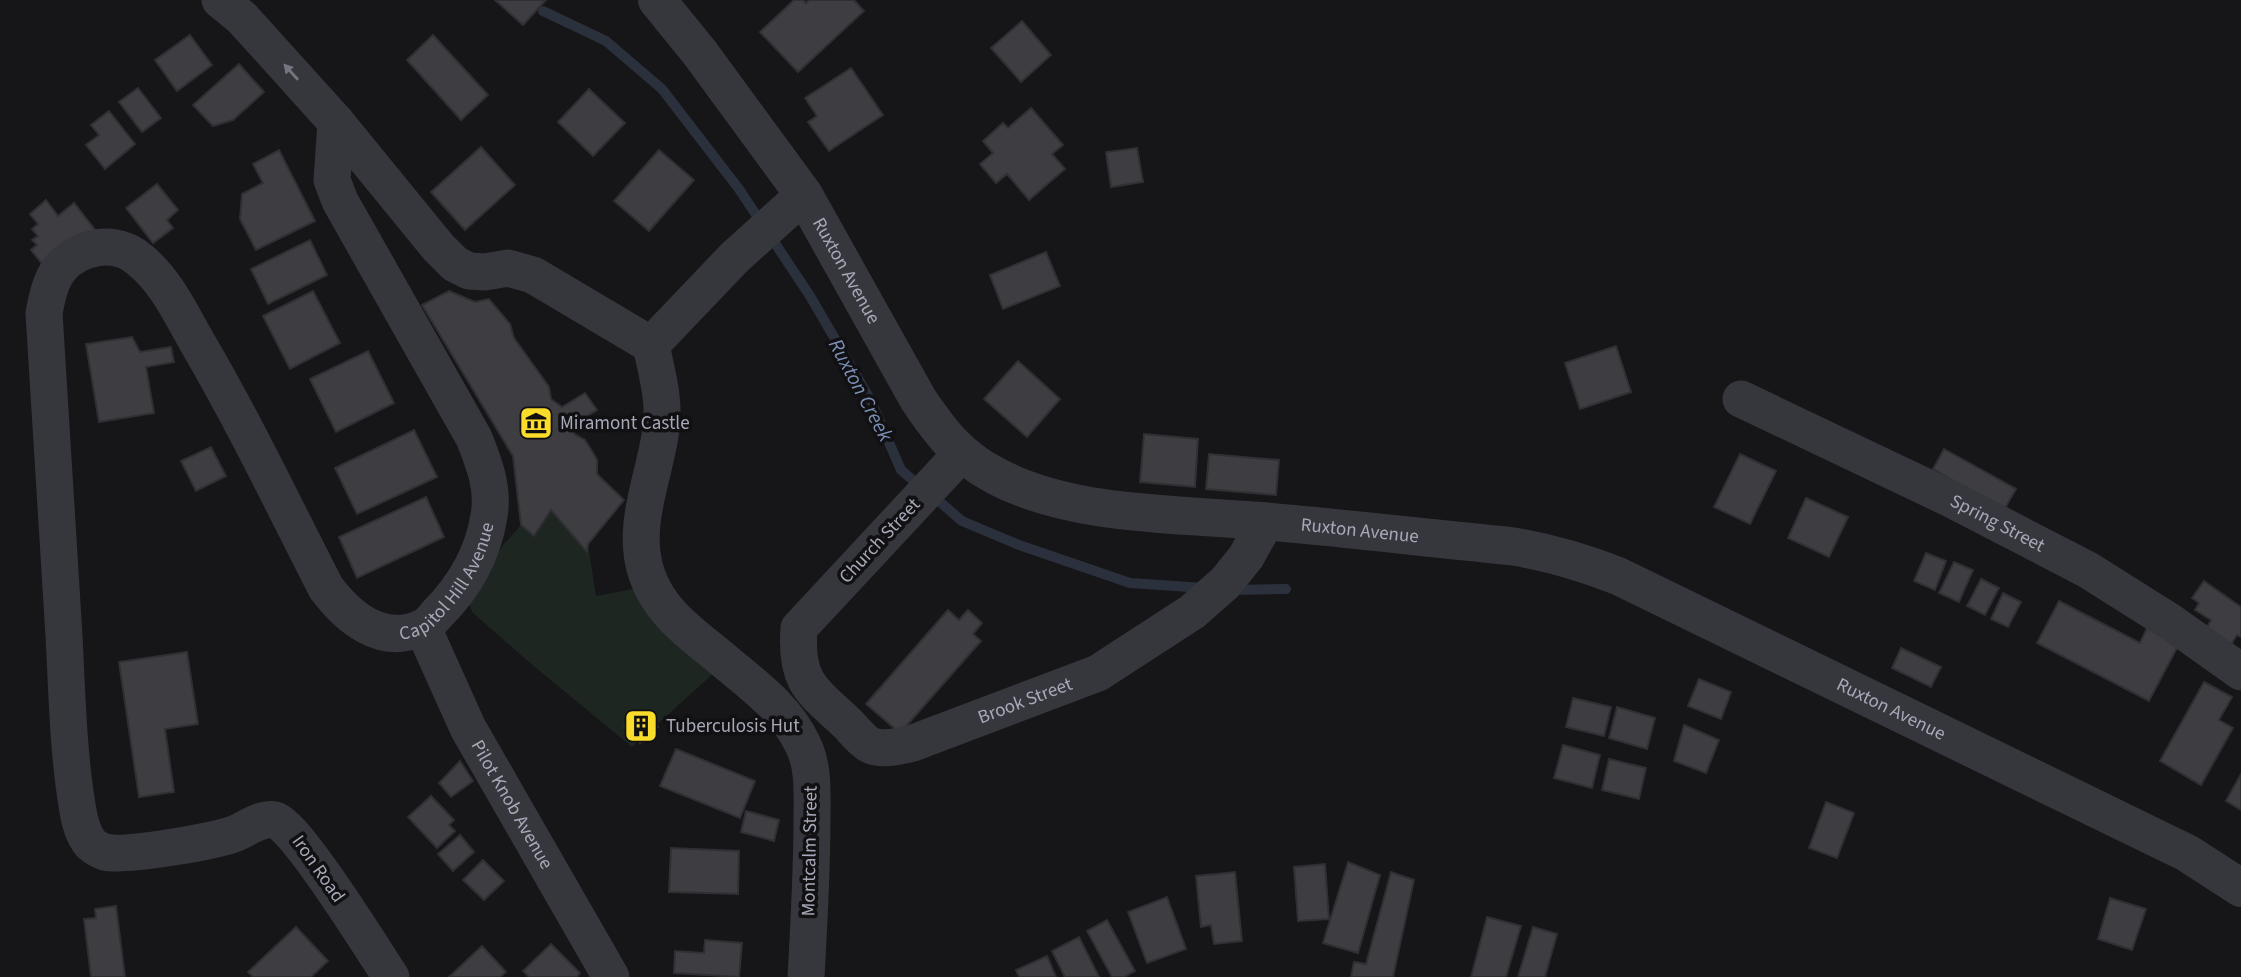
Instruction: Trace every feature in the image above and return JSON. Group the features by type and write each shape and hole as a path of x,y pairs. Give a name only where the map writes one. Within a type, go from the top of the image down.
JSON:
{"street":[{"path":"219,0 242,18 336,122 438,247 455,264 470,271 485,272 508,268 533,275 651,345 749,244 792,206"},
{"name":"Ruxton Avenue","path":"657,0 700,52 792,206 937,427 951,465 996,477 1034,492 1109,508 1510,546 1580,561 1618,576 2154,836 2187,853 2241,888"},
{"name":"Capitol Hill Avenue","path":"92,844 83,832 72,772 44,313 48,287 60,268 76,254 98,247 120,248 138,258 153,272 168,292 221,382 326,588 341,608 359,623 378,630 400,633 423,628 451,600 469,574 481,547 490,514 488,476 474,438 340,201 332,180 336,122"},
{"name":"Montcalm Street","path":"651,345 663,396 661,430 645,499 641,547 647,576 675,620 775,703 795,728 805,747 812,795 812,866 806,977"},
{"name":"Spring Street","path":"1741,399 1951,499 2088,570 2172,623 2241,672"},
{"name":"Church Street","path":"799,628 951,465"},
{"name":"Brook Street","path":"799,628 797,649 800,669 810,689 870,745 890,748 913,743 1098,673 1197,608 1225,583 1246,557 1266,521"},
{"name":"Pilot Knob Avenue","path":"423,628 468,728 611,977"},
{"name":"Iron Road","path":"92,844 104,852 122,853 202,843 233,835 258,822 275,820 288,828 391,977"}],"shaded area":[{"path":"551,510 586,551 588,544 596,596 638,588 714,673 632,747 472,612 468,601 503,545 521,525 534,536"}],"building":[{"path":"495,0 546,0 523,25"},
{"path":"794,0 803,0 806,3 809,0 854,0 864,11 798,72 760,32"},
{"path":"1022,21 1051,55 1021,82 991,48"},
{"path":"190,35 212,65 177,91 155,60"},
{"path":"433,35 488,95 461,120 407,60"},
{"path":"239,64 264,92 233,120 213,126 193,105"},
{"path":"851,68 883,115 829,151 808,122 817,116 805,98"},
{"path":"138,88 161,118 142,132 119,102"},
{"path":"589,89 625,123 593,156 558,122"},
{"path":"1031,108 1063,145 1052,154 1065,169 1029,200 1007,174 996,183 980,164 993,153 983,141 1003,123 1008,128"},
{"path":"109,111 135,144 105,169 86,145 99,135 91,125"},
{"path":"481,147 515,185 465,230 431,192"},
{"path":"1137,148 1143,182 1111,187 1106,152"},
{"path":"279,150 315,221 256,250 240,219 242,194 263,183 253,164"},
{"path":"659,150 694,180 649,231 614,201"},
{"path":"157,184 178,210 167,220 173,228 153,243 126,208"},
{"path":"46,200 58,216 74,203 96,231 47,270 31,250 37,245 32,240 38,236 32,229 38,224 30,214"},
{"path":"310,240 327,275 268,304 251,269"},
{"path":"1046,252 1060,286 1003,309 990,275"},
{"path":"313,291 340,343 290,369 263,316"},
{"name":"Miramont Castle","path":"449,291 475,302 489,299 510,324 514,338 549,387 551,399 562,407 585,393 597,410 581,420 574,434 585,440 592,451 597,460 597,474 624,500 588,544 587,552 551,510 534,536 521,525 513,456 422,305"},
{"path":"132,337 140,352 171,347 174,362 146,367 154,413 99,422 86,344"},
{"path":"1616,346 1631,392 1580,409 1565,363"},
{"path":"368,351 394,403 336,432 310,379"},
{"path":"1018,361 1060,399 1027,437 984,399"},
{"path":"414,430 437,477 357,514 335,468"},
{"path":"1144,434 1198,439 1195,487 1140,482"},
{"path":"211,447 226,476 196,491 181,461"},
{"path":"1944,449 2016,489 2004,510 1933,469"},
{"path":"1209,454 1279,460 1276,495 1206,489"},
{"path":"1740,454 1776,471 1750,524 1714,507"},
{"path":"426,497 444,537 357,578 339,537"},
{"path":"1806,498 1848,517 1829,557 1788,538"},
{"path":"1926,553 1946,561 1935,590 1914,581"},
{"path":"1954,562 1973,570 1959,602 1939,593"},
{"path":"1981,579 1999,588 1985,615 1967,606"},
{"path":"2204,581 2241,607 2241,637 2237,635 2231,644 2207,627 2211,620 2195,610 2199,603 2192,598"},
{"path":"2003,593 2021,602 2008,627 1991,619"},
{"path":"2059,601 2140,643 2147,628 2179,644 2149,701 2037,643"},
{"path":"948,610 959,620 968,610 982,623 973,634 981,641 900,733 866,704"},
{"path":"1901,648 1941,667 1931,687 1892,668"},
{"path":"187,652 198,724 165,729 174,792 139,797 119,662"},
{"path":"1699,679 1731,692 1721,719 1688,706"},
{"path":"2204,682 2232,697 2219,720 2233,728 2201,785 2160,761"},
{"path":"1573,698 1611,707 1604,736 1566,727"},
{"path":"1617,707 1655,718 1647,749 1609,738"},
{"name":"Tuberculosis Hut","path":"642,710 658,727 640,743 624,726"},
{"path":"1684,725 1719,740 1706,773 1674,761"},
{"path":"1563,745 1600,755 1592,788 1554,778"},
{"path":"676,749 755,781 740,818 660,786"},
{"path":"1609,759 1646,768 1639,799 1602,790"},
{"path":"460,761 473,781 451,797 439,783"},
{"path":"2241,774 2241,810 2226,801"},
{"path":"431,796 454,820 449,825 455,831 437,848 408,817"},
{"path":"1826,802 1854,813 1837,858 1809,848"},
{"path":"746,811 779,820 774,841 741,832"},
{"path":"460,835 474,852 453,871 438,854"},
{"path":"671,848 739,851 738,894 669,892"},
{"path":"483,860 504,881 484,900 463,880"},
{"path":"1348,862 1380,875 1358,953 1323,943"},
{"path":"1325,864 1329,919 1298,921 1294,867"},
{"path":"1235,872 1242,941 1214,944 1211,925 1201,927 1196,876"},
{"path":"1391,872 1414,880 1393,977 1351,977 1354,962 1366,964"},
{"path":"1167,897 1186,949 1147,963 1128,912"},
{"path":"2110,898 2146,909 2132,950 2098,939"},
{"path":"116,906 125,977 91,977 84,919 96,918 95,909"},
{"path":"1487,917 1521,926 1506,977 1471,977"},
{"path":"1107,920 1135,971 1124,977 1112,977 1087,931"},
{"path":"296,927 328,961 311,977 253,977 248,972"},
{"path":"1533,927 1557,934 1545,977 1518,977"},
{"path":"1079,937 1099,977 1065,977 1052,951"},
{"path":"705,940 742,943 739,977 674,973 675,951 704,953"},
{"path":"551,944 580,973 577,977 529,977 523,971"},
{"path":"482,946 506,972 500,977 449,977"},
{"path":"1047,956 1056,977 1019,977 1016,970"}],"waterway":[{"name":"Ruxton Creek","path":"543,11 606,41 662,89 739,189 810,296 870,399 901,470 921,487"},
{"name":"Ruxton Creek","path":"933,496 962,521 1019,545 1130,583 1205,588"},
{"name":"Ruxton Creek","path":"1231,590 1286,589"}],"place":[{"name":"Miramont Castle","path":"536,423"},
{"name":"Tuberculosis Hut","path":"641,726"}]}
